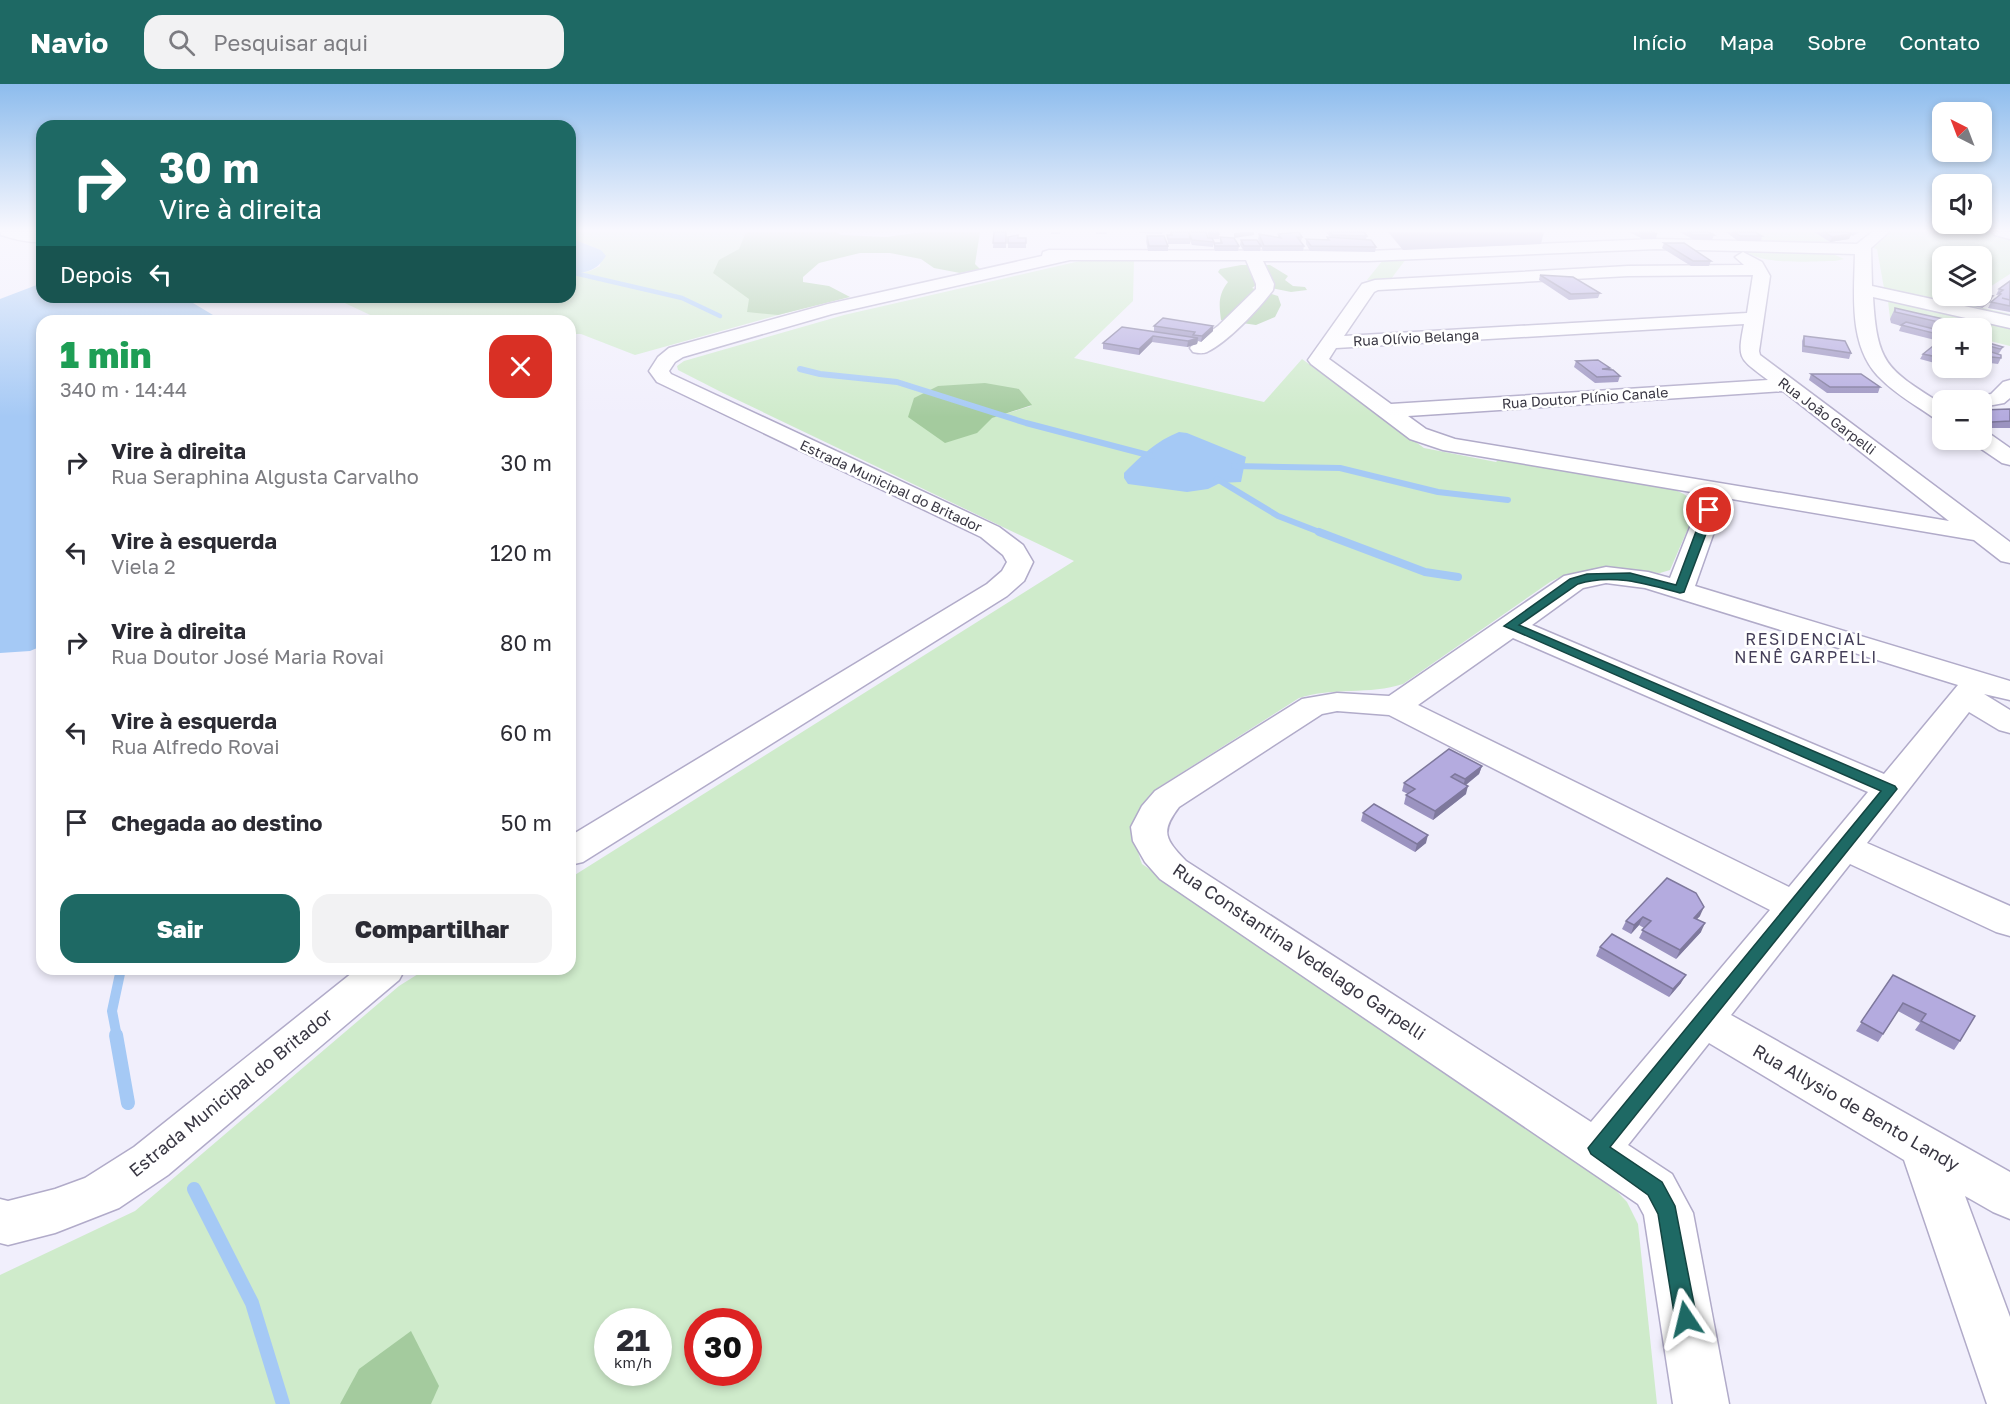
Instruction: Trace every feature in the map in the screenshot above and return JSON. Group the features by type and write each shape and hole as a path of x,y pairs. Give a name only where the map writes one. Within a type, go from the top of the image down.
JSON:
{"street":[{"name":"Estrada Municipal do Britador","path":"576,849 997,590 1014,575 1020,562 1005,543 990,532 664,378 659,371 662,362 673,354 692,346 828,309 897,294"},
{"path":"1200,348 1224,330 1260,294"},
{"path":"1364,294 1319,357 1320,363 1418,434 1451,445 1983,534"},
{"name":"Rua João Garpelli","path":"1759,294 1749,351 1760,365 2010,555"},
{"path":"1865,294 1870,351 1874,360 1891,377 1932,402"},
{"path":"1881,294 2010,322"},
{"name":"Rua Olívio Belanga","path":"1329,343 1754,318"},
{"name":"Rua Doutor Plínio Canale","path":"1386,411 1785,384"},
{"path":"1992,446 2010,458"},
{"path":"1680,589 1717,490"},
{"path":"1396,705 1574,582 1587,577 1630,576 1680,589 1985,690 2010,723"},
{"path":"1510,626 1890,789"},
{"path":"1598,1148 1890,789 1985,690"},
{"name":"Rua Constantina Vedelago Garpelli","path":"1701,1404 1668,1213 1655,1189 1598,1148 1173,870 1155,851 1150,836 1152,818 1167,799 1313,706 1337,702 1396,705 1795,906"},
{"path":"1844,847 2010,922"},
{"name":"Estrada Municipal do Britador","path":"0,1221 8,1223 55,1211 102,1193 151,1161 377,975"},
{"name":"Rua Allysio de Bento Landy","path":"1703,1019 2010,1197"},
{"path":"1924,1148 2010,1392"}],"green space":[{"path":"576,294 792,294 800,309 635,355 576,334 576,315 370,315 345,303 576,303"},
{"path":"742,294 844,294 850,297 778,315 747,312 749,299"},
{"path":"937,294 1133,294 1133,301 1074,358 1264,402 1302,359 1424,448 1496,462 1499,459 1671,488 1684,494 1695,503 1696,510 1670,570 1660,573 1604,570 1563,576 1550,582 1403,684 1299,698 1159,787 1149,796 1137,813 1134,831 1142,864 1608,1182 1627,1202 1638,1224 1657,1404 0,1404 0,1275 135,1211 399,986 416,975 576,975 576,874 1074,561 723,393 678,370 677,366 684,361 844,315","holes":["1019,389 1031,406 991,418"]},
{"path":"1221,294 1270,294 1278,296 1281,305 1275,317 1256,325 1221,320"},
{"path":"1906,294 1932,294 1932,300"},
{"path":"1888,301 1971,318 1932,318 1932,328 1890,318"},
{"path":"1955,306 1975,306 2010,314 2010,320"},
{"path":"1992,323 2010,327 2010,346 1992,342"},
{"path":"985,383 1019,389 1032,405 992,418 977,433 945,443 908,417 914,398 938,386"},
{"path":"411,1331 439,1386 431,1404 340,1404 359,1369"}],"water":[{"path":"14,294 36,294 36,303 193,303 213,315 36,315 36,648 0,653 0,299"},
{"path":"1179,432 1187,433 1246,457 1241,482 1220,483 1208,489 1187,492 1128,484 1124,473 1156,444"}],"building":[{"path":"2000,294 2010,294 2010,306 1992,302"},
{"path":"1895,308 1940,318 1932,318 1932,320 1895,312"},
{"path":"1163,318 1213,326 1202,336 1193,335 1195,332 1154,326"},
{"path":"1906,322 1932,328 1932,333 1901,325"},
{"path":"1122,327 1198,338 1188,341 1153,336 1139,349 1103,343"},
{"path":"1804,336 1845,341 1851,353 1804,346"},
{"path":"1992,344 2003,347 2000,349 1992,347"},
{"path":"1932,347 1932,356 1923,354"},
{"path":"1992,352 2001,355 2001,358 1992,357"},
{"path":"1598,360 1610,368 1602,369 1613,370 1620,376 1597,377 1576,361"},
{"path":"1811,374 1861,374 1880,387 1830,387"},
{"path":"2010,409 2010,421 1992,422 1992,410"},
{"path":"1449,749 1482,766 1465,779 1455,774 1451,777 1468,786 1435,811 1406,795 1415,789 1404,783"},
{"path":"1374,804 1428,835 1417,844 1363,813"},
{"path":"1667,878 1696,893 1704,907 1694,918 1705,923 1680,950 1642,930 1651,921 1643,917 1634,925 1626,921"},
{"path":"1612,934 1686,975 1673,989 1600,947"},
{"path":"1893,975 1975,1016 1960,1041 1921,1021 1926,1014 1903,1003 1883,1034 1861,1022"}],"waterway":[{"path":"663,294 682,298 720,316"},
{"path":"800,369 820,374 897,382 1026,423 1152,456"},
{"path":"1234,466 1340,468 1438,492 1508,500"},
{"path":"1217,479 1278,516 1322,533"},
{"path":"1319,532 1425,572 1458,577"},
{"path":"117,1037 112,1011 120,975"},
{"path":"116,1035 128,1103"},
{"path":"194,1189 252,1303 283,1404"}],"district":[{"name":"RESIDENCIAL NENÊ GARPELLI","path":"1806,648"}],"route":[{"path":"1686,1319 1668,1213 1655,1189 1598,1148 1890,789 1510,626 1574,582 1587,577 1630,576 1680,589 1709,510"}]}
